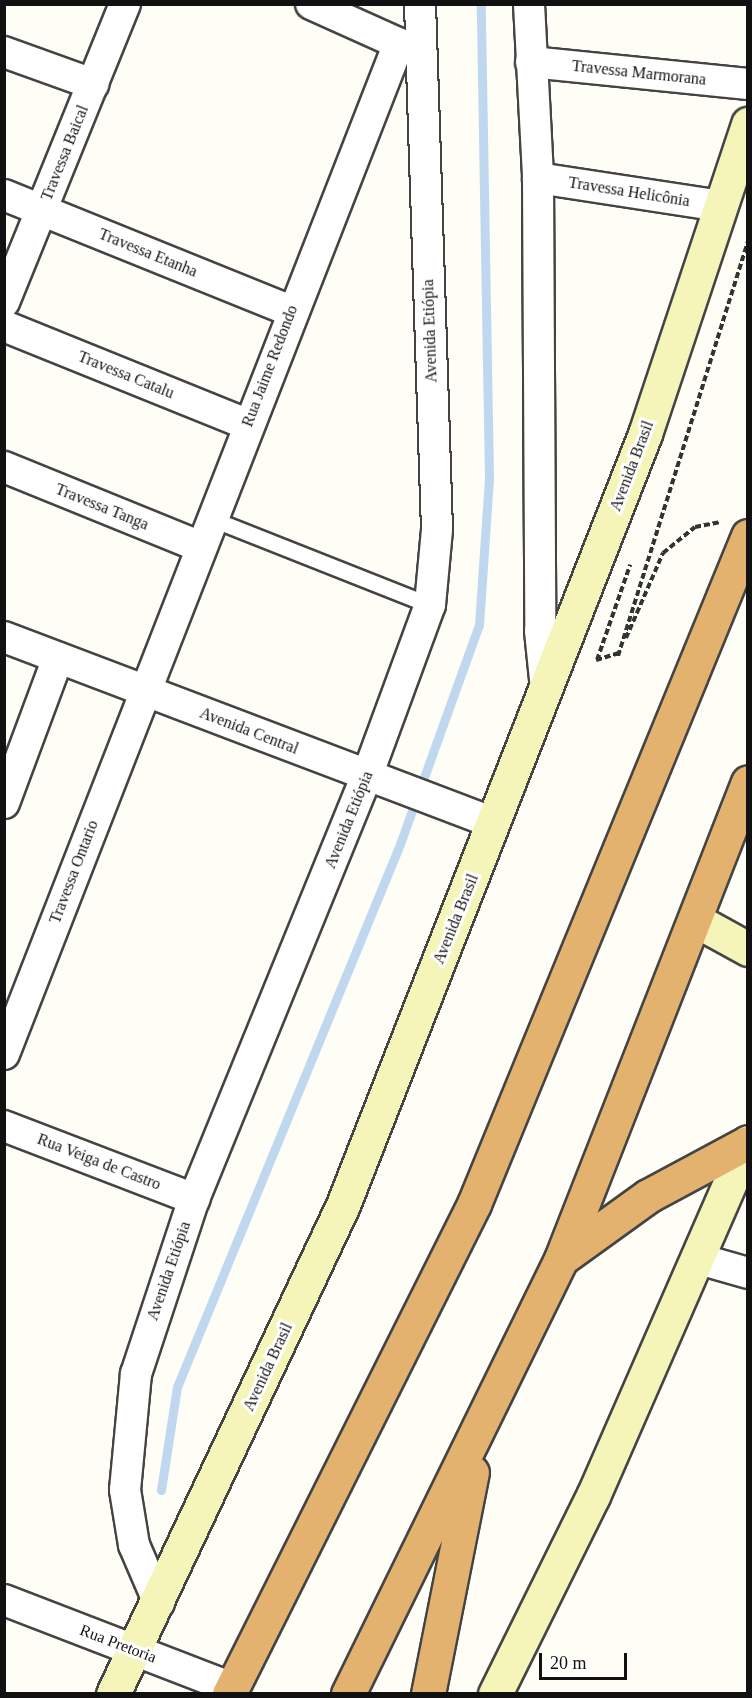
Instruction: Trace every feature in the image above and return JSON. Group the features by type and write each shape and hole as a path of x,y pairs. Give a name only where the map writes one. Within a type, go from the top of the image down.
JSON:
{"highway":[{"path":"230,1691 474,1204 739,528"},
{"path":"348,1694 480,1430 561,1259 697,921 747,782"},
{"path":"561,1259 648,1196 747,1143"},
{"path":"428,1694 480,1430"}],"street":[{"name":"Travessa Baical","path":"4,302 125,4"},
{"path":"311,4 409,48"},
{"name":"Avenida Etiópia","path":"159,1603 134,1545 125,1490 127,1433 154,1308 194,1199 367,776 430,605 437,530 409,48 420,4"},
{"path":"529,4 538,178 540,632 546,689"},
{"name":"Rua Jaime Redondo","path":"143,690 291,311 409,48"},
{"path":"4,52 93,84"},
{"name":"Travessa Marmorana","path":"531,62 747,84"},
{"name":"Avenida Brasil","path":"113,1694 137,1652 343,1205 645,434 747,124"},
{"name":"Travessa Helicônia","path":"538,178 720,206"},
{"name":"Travessa Etanha","path":"4,195 291,311"},
{"name":"Travessa Catalu","path":"4,326 247,424"},
{"name":"Travessa Tanga","path":"4,467 200,546"},
{"name":"Avenida Central","path":"4,637 494,824"},
{"path":"4,803 58,658"},
{"name":"Travessa Ontario","path":"4,1054 143,690"},
{"path":"697,921 747,949"},
{"name":"Rua Veiga de Castro","path":"4,1126 194,1199"},
{"path":"495,1694 699,1258 747,1143"},
{"path":"699,1258 747,1273"},
{"name":"Rua Pretoria","path":"4,1600 230,1691"}],"lane":[{"path":"210,518 430,605"}],"path":[{"path":"618,656 747,241"},
{"path":"618,656 663,553 695,527 739,528"},
{"path":"562,649 597,660 618,656"},
{"path":"597,660 604,650"}],"waterway":[{"path":"161,1490 177,1387 400,844 479,625 489,478 481,4"}]}
